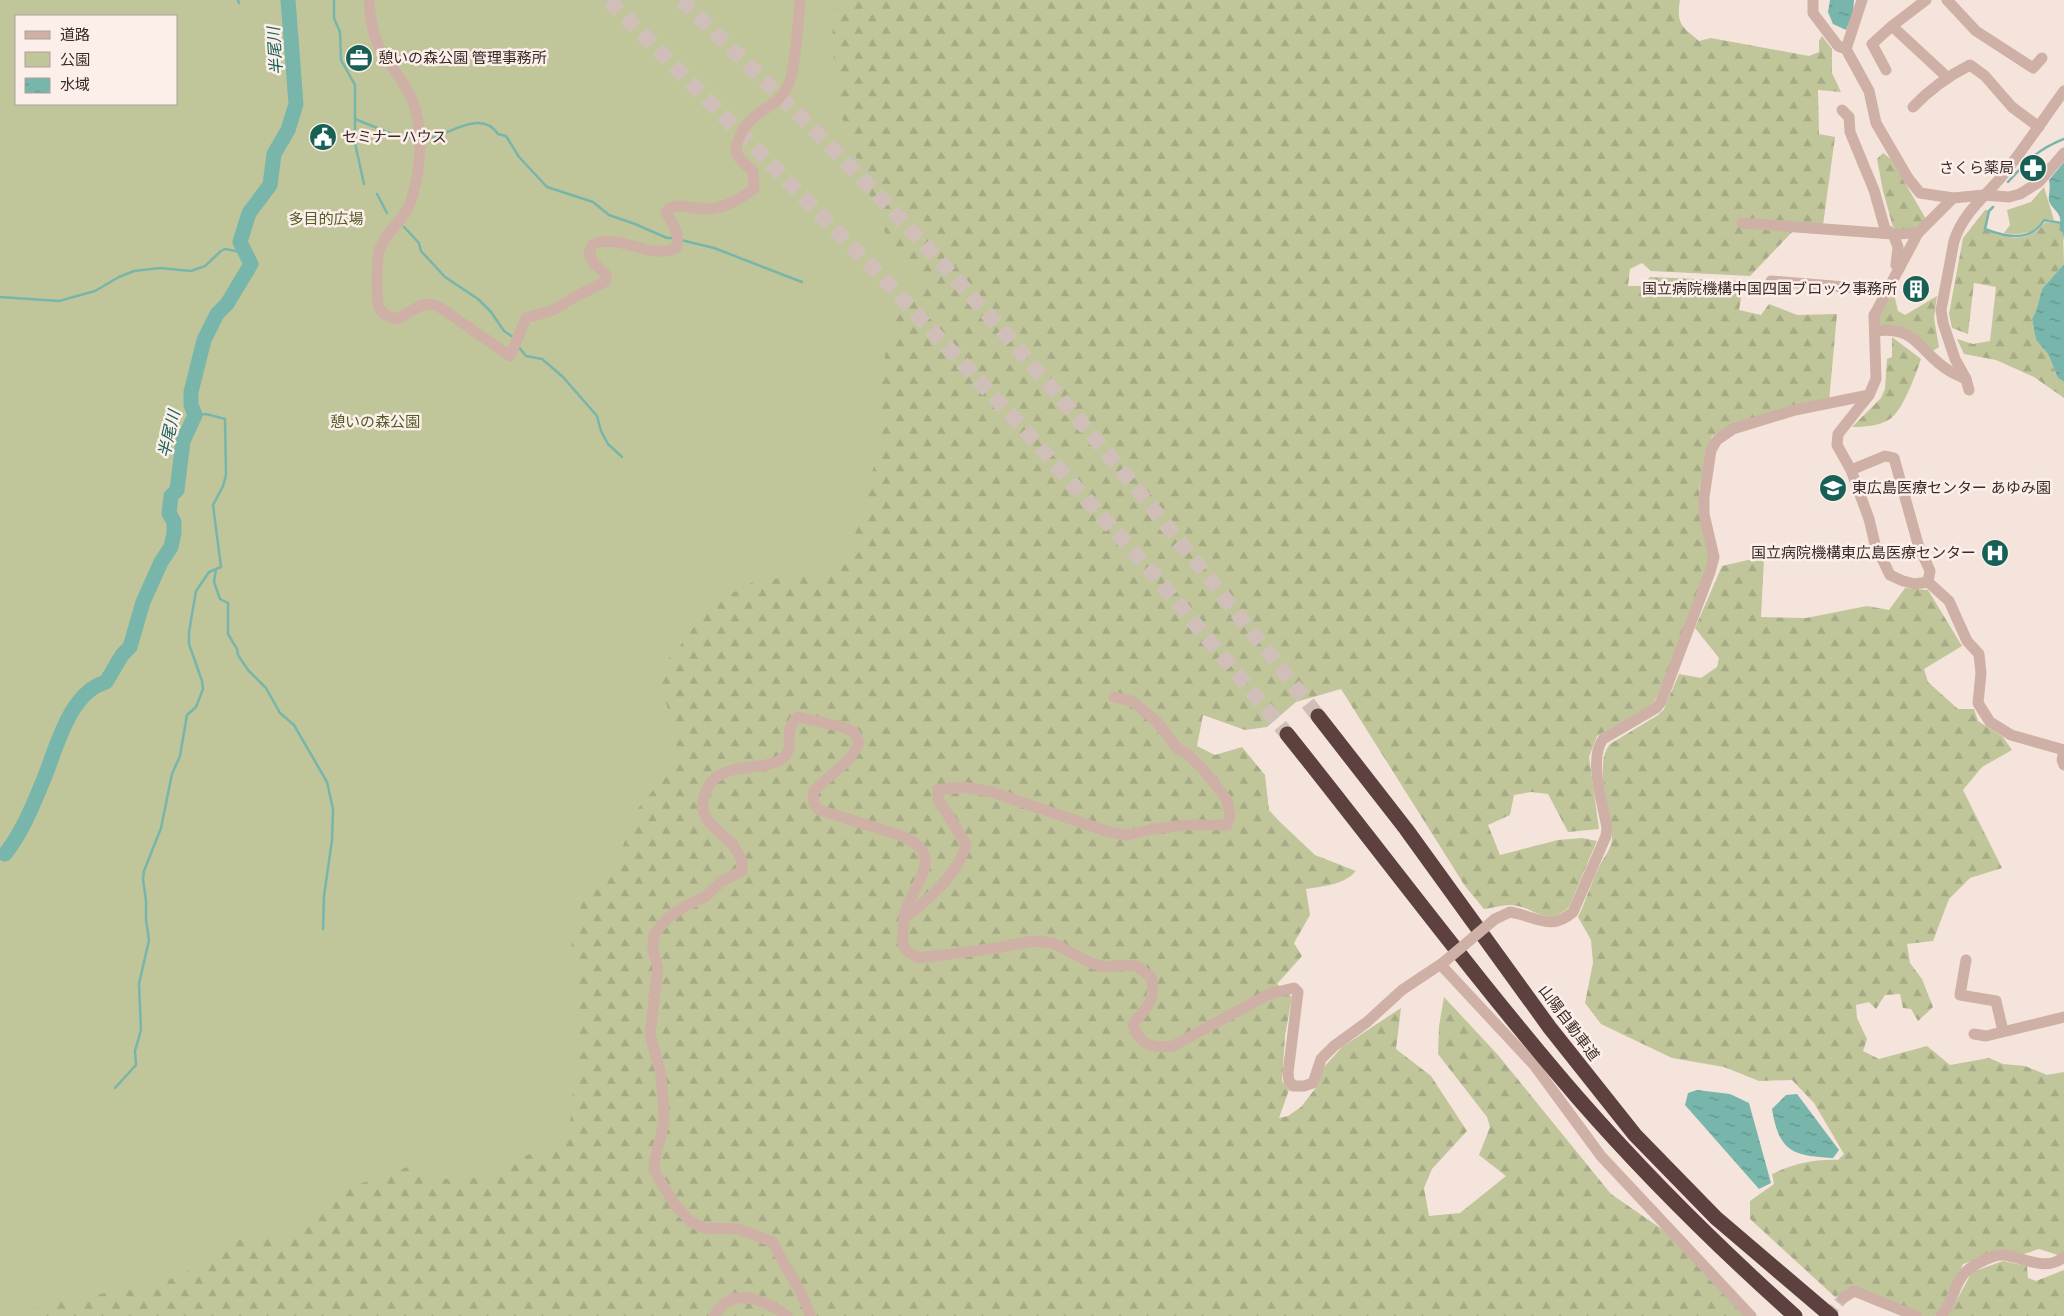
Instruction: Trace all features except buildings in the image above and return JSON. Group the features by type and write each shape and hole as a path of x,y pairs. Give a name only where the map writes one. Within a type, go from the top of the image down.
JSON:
{"highway":[{"name":"山陽自動車道","path":"1318,716 1406,829 1550,1028 1635,1135 1716,1218 1764,1261 1831,1316"},
{"path":"1287,734 1578,1098 1671,1199 1721,1249 1794,1316"}],"street":[{"path":"369,0 370,20 376,42 385,57 398,72 413,102 421,145 416,183 407,209 379,251 377,292 379,308 387,316 397,319 409,314 419,305 429,303 438,306 510,356 526,318 554,310 571,299 606,282 606,275 593,262 589,253 592,245 600,241 619,243 654,252 668,252 676,248 679,240 678,232 666,212 669,207 676,205 708,209 729,204 746,195 754,188 753,172 742,162 736,152 737,143 743,128 754,115 782,96 788,87 796,40 800,0"},
{"path":"1813,0 1813,12 1838,46 1846,49 1869,92 1876,123 1920,193 1953,198 1984,195 2009,197 2030,189 2039,182 2064,153"},
{"path":"1846,49 1862,0"},
{"path":"1886,70 1872,44 1926,0"},
{"path":"1947,0 1976,31 2033,68 2042,58"},
{"path":"1892,26 1947,77"},
{"path":"1913,108 1926,93 1947,77 1970,65 1986,76 2012,107 2038,126"},
{"path":"1875,331 1886,330 1910,335 1947,370 1968,385 1955,359 1941,310 1952,248 1957,231 1969,211 2006,172 2064,91"},
{"path":"1842,110 1849,117 1850,132 1874,190 1885,229 1893,234 1898,247 1896,264 1900,267"},
{"path":"1928,582 1915,584 1903,582 1890,575 1875,544 1869,519 1851,470 1837,445 1838,434 1869,395 1876,379 1874,315 1918,233 1953,198"},
{"path":"1742,223 1893,234 1918,233"},
{"path":"1770,281 1882,290 1886,293"},
{"path":"810,1316 793,1278 779,1257 773,1242 738,1229 704,1228 691,1222 675,1205 655,1172 656,1150 663,1126 664,1114 661,1074 650,1035 658,966 653,950 654,934 668,918 685,906 705,897 722,881 742,871 743,863 740,853 711,824 703,812 703,801 712,781 721,774 733,769 778,761 786,755 790,747 788,733 791,723 798,716 842,727 854,732 859,742 856,751 844,766 822,782 813,792 814,804 819,810 911,839 923,850 926,865 905,913 902,946 908,953 919,958 997,948 1034,941 1052,943 1091,963 1104,967 1136,966 1151,977 1154,992 1148,1007 1133,1024 1135,1033 1145,1044 1159,1048 1173,1046 1269,994 1294,988 1298,992 1288,1062 1289,1081 1293,1086 1304,1086 1313,1083 1321,1059 1334,1046 1367,1022 1402,990 1442,963 1495,919 1510,912 1551,923 1563,921 1573,912 1606,836 1607,828 1595,761 1598,744 1603,738 1656,708 1661,702 1710,572 1714,557 1704,514 1704,497 1711,450 1717,440 1734,429 1795,410 1869,395"},
{"path":"1851,470 1885,456 1894,458 1918,544 1930,572 1928,582"},
{"path":"1928,582 1949,601 1967,641 1979,654 1981,673 1978,703 1990,722 2011,735 2064,751 2062,760 2064,765"},
{"path":"905,913 909,914 936,892 951,875 963,855 966,844 938,799 938,790 963,787 992,792 1108,832 1127,835 1185,825 1227,825 1230,815 1226,800 1204,770 1185,752 1179,750 1156,722 1132,701 1114,697"},
{"path":"1966,960 1960,995 1996,1001 2003,1031"},
{"path":"1442,963 1534,1065 1601,1156 1751,1316"},
{"path":"1974,1034 1986,1036 2064,1017"},
{"path":"1941,1316 1967,1270 1985,1260 2002,1255 2041,1264 2057,1263 2064,1257"},
{"path":"1843,1298 1854,1291 1916,1316"},
{"path":"714,1316 728,1301 743,1297 778,1309 786,1316"}],"green space":[{"name":"多目的広場","path":"0,0 15,15 15,105 178,105 178,103 423,0 1680,0 1680,20 1684,28 1699,41 1711,38 1809,56 1819,52 1819,41 1822,36 1832,49 1832,73 1841,92 1818,90 1819,134 1835,137 1823,225 1794,230 1750,276 1651,271 1642,263 1630,269 1628,286 1642,286 1650,277 1744,281 1739,310 1761,315 1769,304 1797,315 1837,314 1829,401 1727,429 1712,436 1699,489 1700,509 1710,560 1659,694 1651,706 1597,736 1589,757 1599,829 1568,832 1548,794 1531,792 1514,795 1510,815 1488,825 1500,855 1558,840 1582,838 1597,841 1569,907 1553,916 1540,915 1519,906 1511,905 1484,909 1465,886 1341,689 1296,702 1267,727 1245,730 1203,715 1197,746 1215,755 1242,747 1265,775 1269,810 1278,820 1315,855 1356,871 1340,882 1306,889 1310,915 1294,943 1302,956 1277,984 1292,997 1285,1036 1282,1081 1289,1090 1279,1118 1288,1116 1301,1107 1318,1085 1323,1068 1342,1047 1401,1008 1396,1049 1431,1076 1467,1131 1432,1169 1424,1188 1429,1216 1460,1213 1506,1176 1479,1155 1490,1127 1487,1117 1438,1054 1439,1026 1444,997 1498,1055 1611,1194 1669,1234 1748,1316 0,1316"},
{"name":"憩いの森公園","path":"0,0 835,0 832,39 839,112 850,134 877,216 888,238 907,259 919,279 915,296 898,316 886,348 880,394 881,438 866,507 847,553 825,573 794,578 759,579 711,604 677,650 661,666 658,680 677,735 676,757 665,776 636,811 623,846 611,870 581,904 576,932 570,949 575,978 577,1041 570,1126 560,1139 488,1174 461,1181 434,1177 419,1163 348,1188 283,1235 259,1241 237,1236 223,1243 202,1263 178,1276 148,1288 66,1298 40,1306 26,1316 0,1316"},
{"path":"1883,153 1891,159 1926,219 1914,229 1899,231 1893,227 1877,159"},
{"path":"2044,187 2054,220 2043,219 2036,228 2027,233 2004,233 2010,225 2007,210 2031,202"},
{"path":"1985,210 1988,210 1985,230 2001,236 2025,237 2039,229 2045,222 2061,224 2059,230 2063,232 2064,264 2042,289 2032,319 2036,340 2048,354 2058,378 2064,382 2064,398 2034,377 1996,360 1964,354 1957,339 1973,344 1990,341 1996,287 1974,283 1968,334 1952,328 1949,314 1963,238"},
{"path":"1894,294 1898,311 1905,315 1937,296 1934,318 1939,347 1933,351 1906,328 1881,327 1878,324 1883,308"},
{"path":"1892,337 1921,359 1909,391 1900,408 1890,419 1877,425 1852,427 1881,398 1885,389 1887,359 1892,357"},
{"path":"1748,560 1764,560 1761,617 1806,618 1867,606 1889,610 1905,588 1928,590 1962,646 1924,669 1928,682 1958,709 1974,709 1978,721 2003,737 2012,750 1982,767 1963,790 2002,868 1970,878 1949,899 1933,941 1907,944 1910,963 1922,979 1933,1007 1918,1021 1911,1009 1903,1008 1900,994 1885,995 1876,1009 1869,1002 1856,1005 1857,1018 1867,1039 1863,1051 1879,1059 1927,1046 1950,1065 1989,1058 2003,1064 2025,1066 2047,1075 2064,1072 2064,1252 2061,1256 2039,1249 2021,1255 2006,1250 1963,1264 1945,1305 1935,1316 1920,1316 1853,1287 1835,1297 1750,1219 1750,1201 1774,1184 1772,1174 1804,1163 1820,1160 1838,1160 1844,1154 1814,1103 1792,1080 1759,1081 1724,1067 1672,1058 1601,1024 1585,1003 1593,963 1591,940 1578,917 1612,840 1604,788 1603,763 1605,753 1610,744 1658,715 1664,709 1679,674 1701,678 1717,667 1719,658 1695,628 1722,566"},
{"path":"2003,1261 2027,1266 2028,1278 2036,1281 2064,1270 2064,1316 1948,1316 1972,1272"}],"water":[{"path":"1830,0 1854,0 1853,13 1846,30 1833,24 1828,12"},
{"path":"2064,162 2064,242 2063,233 2059,230 2060,219 2058,213 2049,201 2049,180"},
{"path":"2064,264 2064,382 2058,378 2048,354 2036,340 2032,319 2042,289"},
{"path":"1697,1090 1730,1094 1749,1103 1771,1183 1759,1189 1685,1105 1688,1093"},
{"path":"1797,1094 1839,1150 1833,1158 1808,1156 1798,1153 1790,1149 1779,1135 1772,1109 1786,1095"}],"waterway":[{"name":"半尾川","path":"5,854 28,816 60,736 74,708 94,688 106,682 122,655 130,647 143,602 161,562 171,547 174,533 174,522 169,513 171,496 177,490 183,441 195,415 191,405 191,392 204,340 217,314 227,304 251,264 240,242 249,213 270,185 274,154 288,130 296,104 288,0"},
{"path":"334,0 334,18 340,32 341,60 355,85 355,143 364,184"},
{"path":"355,119 392,134 417,139"},
{"path":"423,139 473,123 491,126 498,134 506,136 519,157 547,187 593,202 609,215 667,238 673,238"},
{"path":"2008,182 2033,157 2047,147 2064,139"},
{"path":"377,194 387,213"},
{"path":"1993,207 1989,211 1985,229 2009,236 2025,235 2032,232 2044,220 2061,223"},
{"path":"404,227 419,243 421,251 445,277 478,299 491,312 504,331 513,337"},
{"path":"681,240 714,248 802,282"},
{"path":"0,297 59,301 95,291 119,277 134,271 160,268 191,271 205,266 225,249 241,252 242,248"},
{"path":"518,346 526,356 542,359 563,377 597,416 601,431 608,444 622,457"},
{"path":"115,1088 136,1065 135,1051 141,1030 139,984 149,940 143,879 144,871 161,828 172,774 180,756 187,715 196,707 203,689 189,644 189,632 196,591 209,572 221,567 213,505 223,486 226,475 225,419 206,414 195,415"},
{"path":"216,569 214,582 220,599 228,603 228,634 237,649 238,655 248,670 266,688 280,713 294,725 327,782 333,809 332,840 324,896 323,929"}],"tunnel":[{"path":"609,0 878,273 1020,425 1156,577 1287,734"},
{"path":"681,0 832,147 972,296 1124,473 1318,716"},
{"path":"1828,1316 1843,1298"}],"place":[{"name":"憩いの森公園 管理事務所","path":"359,58"},
{"name":"セミナーハウス","path":"323,137"},
{"name":"さくら薬局","path":"2033,168"},
{"name":"国立病院機構中国四国ブロック事務所","path":"1916,289"},
{"name":"東広島医療センター あゆみ園","path":"1833,488"},
{"name":"国立病院機構東広島医療センター","path":"1995,553"}]}
